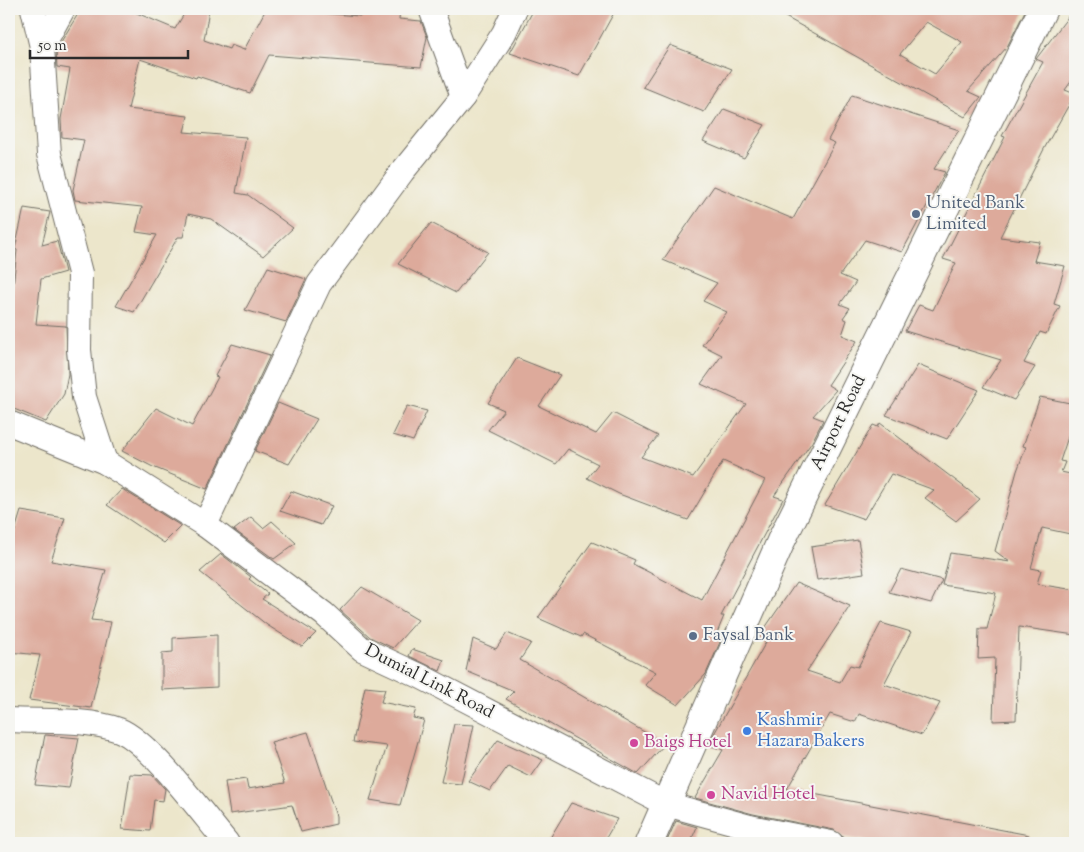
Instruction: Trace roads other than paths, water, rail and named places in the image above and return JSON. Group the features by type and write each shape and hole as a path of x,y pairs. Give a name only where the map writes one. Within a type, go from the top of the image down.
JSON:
{"highway":[{"name":"Airport Road","path":"649,843 781,541 1043,9"}],"street":[{"path":"33,9 42,47 49,154 80,274 79,350 84,397 105,462"},
{"path":"42,47 63,9"},
{"path":"431,9 464,96"},
{"path":"206,525 319,284 402,172 464,96 504,33 515,9"},
{"name":"Dumial Link Road","path":"9,423 105,462 206,525 324,614 362,649 420,676 666,804 750,827 830,843"},
{"path":"9,720 86,724 120,730 147,748 227,843"}],"place":[{"name":"United Bank Limited","path":"916,214"},
{"name":"Faysal Bank","path":"693,636"},
{"name":"Kashmir Hazara Bakers","path":"747,731"},
{"name":"Baigs Hotel","path":"634,743"},
{"name":"Navid Hotel","path":"711,795"}]}
